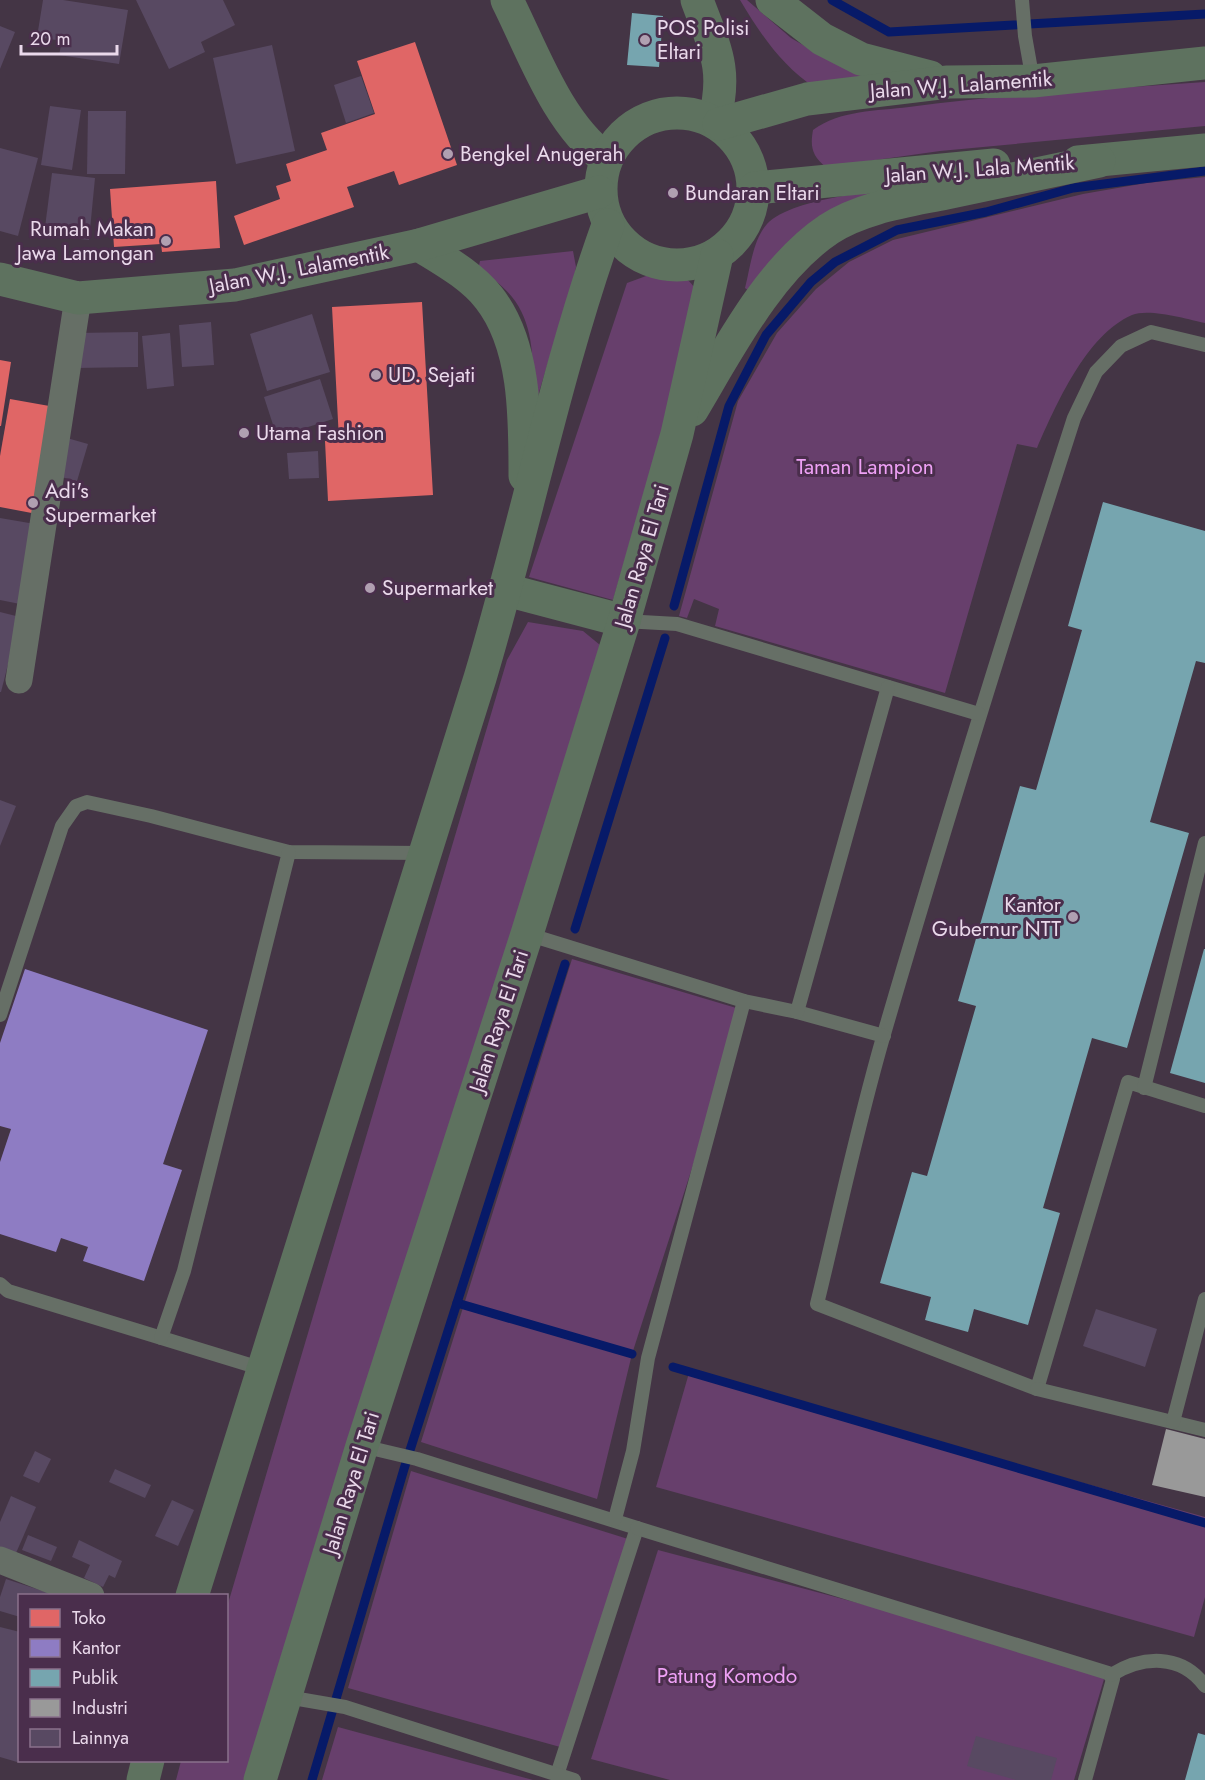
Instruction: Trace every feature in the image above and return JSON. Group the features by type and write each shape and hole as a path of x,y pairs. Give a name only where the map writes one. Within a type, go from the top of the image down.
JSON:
{"main road":[{"path":"507,0 571,122 590,147 606,159"},
{"path":"697,0 721,70 722,93 717,123"},
{"path":"772,0 822,39 861,59 948,82"},
{"name":"Jalan W.J. Lalamentik","path":"717,123 807,99 948,82 1033,81 1205,63"},
{"path":"673,112 694,114 717,123 734,136 745,152 752,169 755,188 750,215 738,238 717,255 677,267 636,256 608,225 599,192 606,159 617,141 633,126 652,116 673,112"},
{"name":"Jalan W.J. Lala Mentik","path":"755,188 1022,162 1099,161 1205,150"},
{"path":"677,434 755,309 789,263 829,229 861,214 895,203 1099,161"},
{"name":"Jalan W.J. Lalamentik","path":"0,279 78,298 236,285 419,244 599,192"},
{"path":"193,1594 507,590 585,289 608,225"},
{"path":"419,244 454,267 489,298 511,341 522,395 524,520"},
{"name":"Jalan Raya El Tari","path":"260,1780 362,1446 527,934 624,621 677,434 717,255"},
{"path":"507,590 624,621"},
{"path":"143,1780 148,1762"}],"street":[{"path":"19,680 78,298"},
{"path":"0,1560 86,1594"}],"lane":[{"path":"1023,0 1024,36 1033,81"},
{"path":"1205,345 1151,332 1121,346 1096,372 1074,418 979,714 884,1036 817,1304 1037,1389 1205,1430"},
{"path":"624,621 676,624 979,714"},
{"path":"797,1012 888,687"},
{"path":"0,1015 62,826 76,806 87,802 289,852 425,853"},
{"path":"1144,1088 1205,843"},
{"path":"161,1338 184,1271 289,852"},
{"path":"527,934 744,1001 797,1012 884,1036"},
{"path":"615,1519 630,1458 648,1358 744,1001"},
{"path":"1037,1389 1128,1082 1205,1106"},
{"path":"0,1284 8,1291 263,1369"},
{"path":"1173,1422 1205,1299"},
{"path":"362,1446 417,1459 615,1519 1111,1675 1136,1662 1165,1660 1183,1667 1199,1678 1205,1686"},
{"path":"557,1775 637,1527"},
{"path":"1085,1780 1113,1679 1111,1675"},
{"path":"287,1697 345,1707 541,1775 557,1775 574,1780"}],"green space":[{"path":"740,0 747,0 791,38 834,63 880,79 815,88 782,59"},
{"path":"1205,82 1205,126 940,151 826,167 815,155 812,146 813,130 824,123 859,113 1020,95"},
{"name":"Taman Lampion","path":"1205,177 1205,323 1168,315 1139,313 1115,325 1100,338 1074,373 1037,448 1017,444 945,693 715,626 719,609 694,599 687,618 679,616 738,401 777,333 816,289 849,262 893,240 1083,194 1146,183"},
{"path":"931,184 787,243 754,286 749,291 745,288 758,238 767,224 780,214 798,207 844,196"},
{"path":"573,251 576,267 574,277 533,412 532,350 522,313 512,297 498,283 478,270 480,261"},
{"path":"657,272 679,275 689,281 701,300 613,600 529,577 627,283"},
{"path":"528,622 583,631 600,645 250,1780 176,1780 181,1762 228,1762 228,1604 507,660"},
{"path":"572,959 743,1010 632,1354 597,1499 421,1442"},
{"path":"689,1373 1205,1517 1205,1597 1194,1637 656,1487"},
{"path":"411,1471 628,1539 571,1750 348,1688"},
{"name":"Patung Komodo","path":"658,1550 1107,1669 1074,1780 670,1780 591,1759"},
{"path":"338,1727 533,1780 322,1780"}],"building: Toko":[{"path":"415,42 457,165 399,185 394,171 347,187 354,207 244,245 234,216 280,199 276,186 291,181 286,164 327,150 321,133 375,114 357,61"},
{"path":"216,181 220,248 162,252 161,244 114,247 110,189"},
{"path":"422,302 433,495 328,501 325,441 339,440 332,307"},
{"path":"0,360 11,362 1,426 0,426"},
{"path":"10,399 55,407 37,514 0,507 0,456"}],"building: Kantor":[{"path":"25,969 208,1030 163,1164 182,1170 144,1281 83,1261 88,1247 61,1238 56,1252 0,1234 0,1162 11,1129 0,1126 0,1043"}],"building: Publik":[{"name":"POS Polisi Eltari","path":"632,13 663,16 659,67 627,65"},
{"name":"Kantor Gubernur NTT","path":"1103,502 1205,531 1205,663 1196,661 1150,822 1189,833 1127,1048 1092,1038 1043,1208 1060,1213 1028,1325 974,1309 968,1332 925,1320 931,1297 880,1283 912,1172 927,1176 976,1006 958,1001 1020,786 1036,790 1082,630 1068,626"},
{"path":"1205,949 1205,1083 1170,1073"},
{"path":"1198,1733 1205,1735 1205,1780 1185,1780"}],"building: Industri":[{"path":"1166,1429 1205,1439 1205,1497 1152,1485"}],"building: Lainnya":[{"path":"43,0 63,0 128,10 119,64 59,55 62,41 37,37"},
{"path":"136,0 223,0 235,25 201,42 205,52 169,69"},
{"path":"0,26 15,32 0,69"},
{"path":"272,45 295,151 236,164 213,58"},
{"path":"361,76 374,113 346,123 334,85"},
{"path":"50,106 81,110 72,170 41,165"},
{"path":"88,111 126,111 125,174 87,174"},
{"path":"0,148 38,158 18,236 0,231"},
{"path":"52,173 95,178 89,240 44,235"},
{"path":"312,314 330,372 267,391 250,334"},
{"path":"211,322 214,365 182,367 179,325"},
{"path":"138,332 138,367 76,368 76,333"},
{"path":"170,333 174,386 147,389 142,336"},
{"path":"320,379 333,419 277,437 264,397"},
{"path":"67,438 88,444 77,481 57,476"},
{"path":"318,451 319,478 289,479 287,453"},
{"path":"0,518 35,524 20,604 0,600"},
{"path":"0,612 20,617 1,692 0,692"},
{"path":"0,800 16,806 0,846"},
{"path":"1096,1309 1157,1329 1145,1367 1083,1346"},
{"path":"35,1451 51,1459 39,1483 23,1476"},
{"path":"115,1469 151,1485 145,1498 109,1482"},
{"path":"11,1496 36,1507 13,1560 0,1554 0,1522"},
{"path":"172,1500 194,1510 178,1546 155,1536"},
{"path":"28,1535 57,1547 51,1561 22,1550"},
{"path":"79,1540 122,1561 115,1578 109,1575 103,1587 84,1578 90,1565 72,1557"},
{"path":"6,1579 52,1594 18,1594 18,1616 0,1611 0,1597"},
{"path":"0,1627 18,1632 18,1758 17,1762 0,1757"},
{"path":"976,1736 1057,1758 1051,1780 1016,1780 967,1766"}],"waterway":[{"path":"832,0 889,32 1205,14"},
{"path":"674,606 729,406 766,335 811,282 835,262 897,230 986,212 1073,188 1205,171"},
{"path":"575,929 665,638"},
{"path":"312,1780 404,1469 565,964"},
{"path":"457,1303 632,1354"},
{"path":"673,1367 1205,1523"}],"place":[{"name":"POS Polisi Eltari","path":"645,40"},
{"name":"Bengkel Anugerah","path":"448,154"},
{"name":"Bundaran Eltari","path":"673,193"},
{"name":"Rumah Makan Jawa Lamongan","path":"166,241"},
{"name":"UD. Sejati","path":"376,375"},
{"name":"Utama Fashion","path":"244,433"},
{"name":"Adi's Supermarket","path":"33,503"},
{"name":"Supermarket","path":"370,588"},
{"name":"Kantor Gubernur NTT","path":"1073,917"}]}
